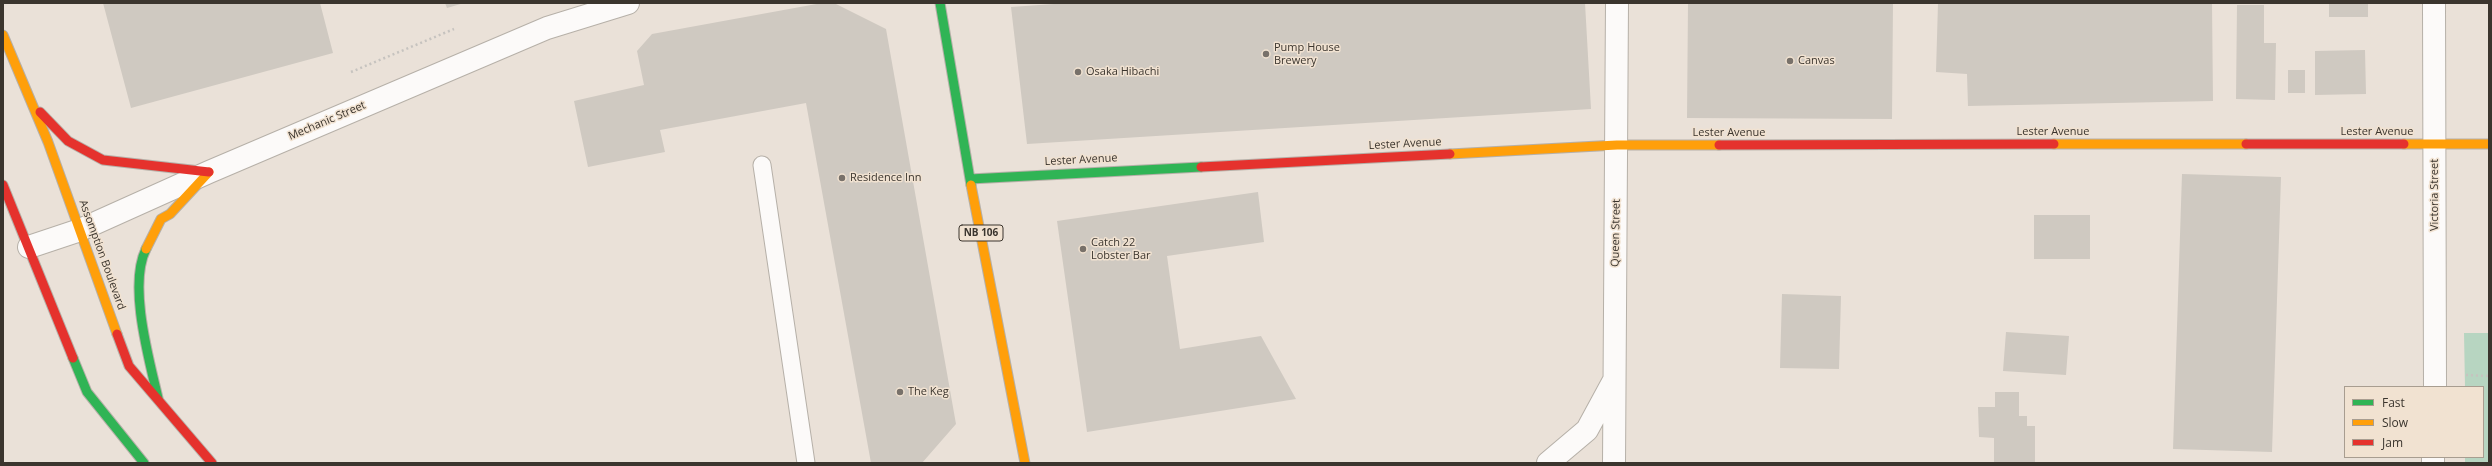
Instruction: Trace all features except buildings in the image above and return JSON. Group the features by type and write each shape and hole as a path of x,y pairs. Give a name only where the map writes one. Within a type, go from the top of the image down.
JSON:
{"main road":[{"name":"NB 106","path":"940,3 970,179 1025,463"},
{"name":"Assomption Boulevard","path":"3,35 35,107 130,366 212,463"},
{"path":"35,107 68,141 103,160 209,172"},
{"name":"Lester Avenue","path":"970,179 1618,145 2489,144"},
{"path":"159,401 141,324 140,261 161,219 170,214 209,172"},
{"path":"3,185 87,392 144,463"}],"street":[{"name":"Mechanic Street","path":"29,247 80,230 209,172 547,28 628,3"},
{"name":"Queen Street","path":"1614,463 1618,145 1617,3"},
{"name":"Victoria Street","path":"2434,3 2435,386"},
{"path":"1548,463 1587,430 1615,379"}],"lane":[{"path":"762,165 806,463"}],"path":[{"path":"351,72 454,30"}],"green space":[{"path":"2464,333 2489,333 2489,463 2465,463 2465,458 2484,458 2484,386 2465,386"}],"traffic: fast":[{"path":"940,3 971,185"},
{"path":"970,179 1201,167"},
{"path":"146,249 141,264 139,282 140,302 142,322 158,398"},
{"path":"73,358 87,392 144,463"}],"traffic: slow":[{"path":"3,35 48,142 117,334"},
{"path":"2054,144 2246,144"},
{"path":"2404,144 2489,144"},
{"path":"1450,154 1617,145 1719,145"},
{"path":"146,249 161,219 170,214 209,172"},
{"path":"971,185 1025,463"}],"traffic: jam":[{"path":"40,112 68,141 103,160 209,172"},
{"path":"1719,145 2054,144"},
{"path":"2246,144 2404,144"},
{"path":"1201,167 1450,154"},
{"path":"3,185 73,358"},
{"path":"117,334 129,366 212,463"}],"place":[{"name":"Pump House Brewery","path":"1266,54"},
{"name":"Canvas","path":"1790,61"},
{"name":"Osaka Hibachi","path":"1078,72"},
{"name":"Residence Inn","path":"842,178"},
{"name":"Catch 22 Lobster Bar","path":"1083,249"},
{"name":"The Keg","path":"900,392"}]}
